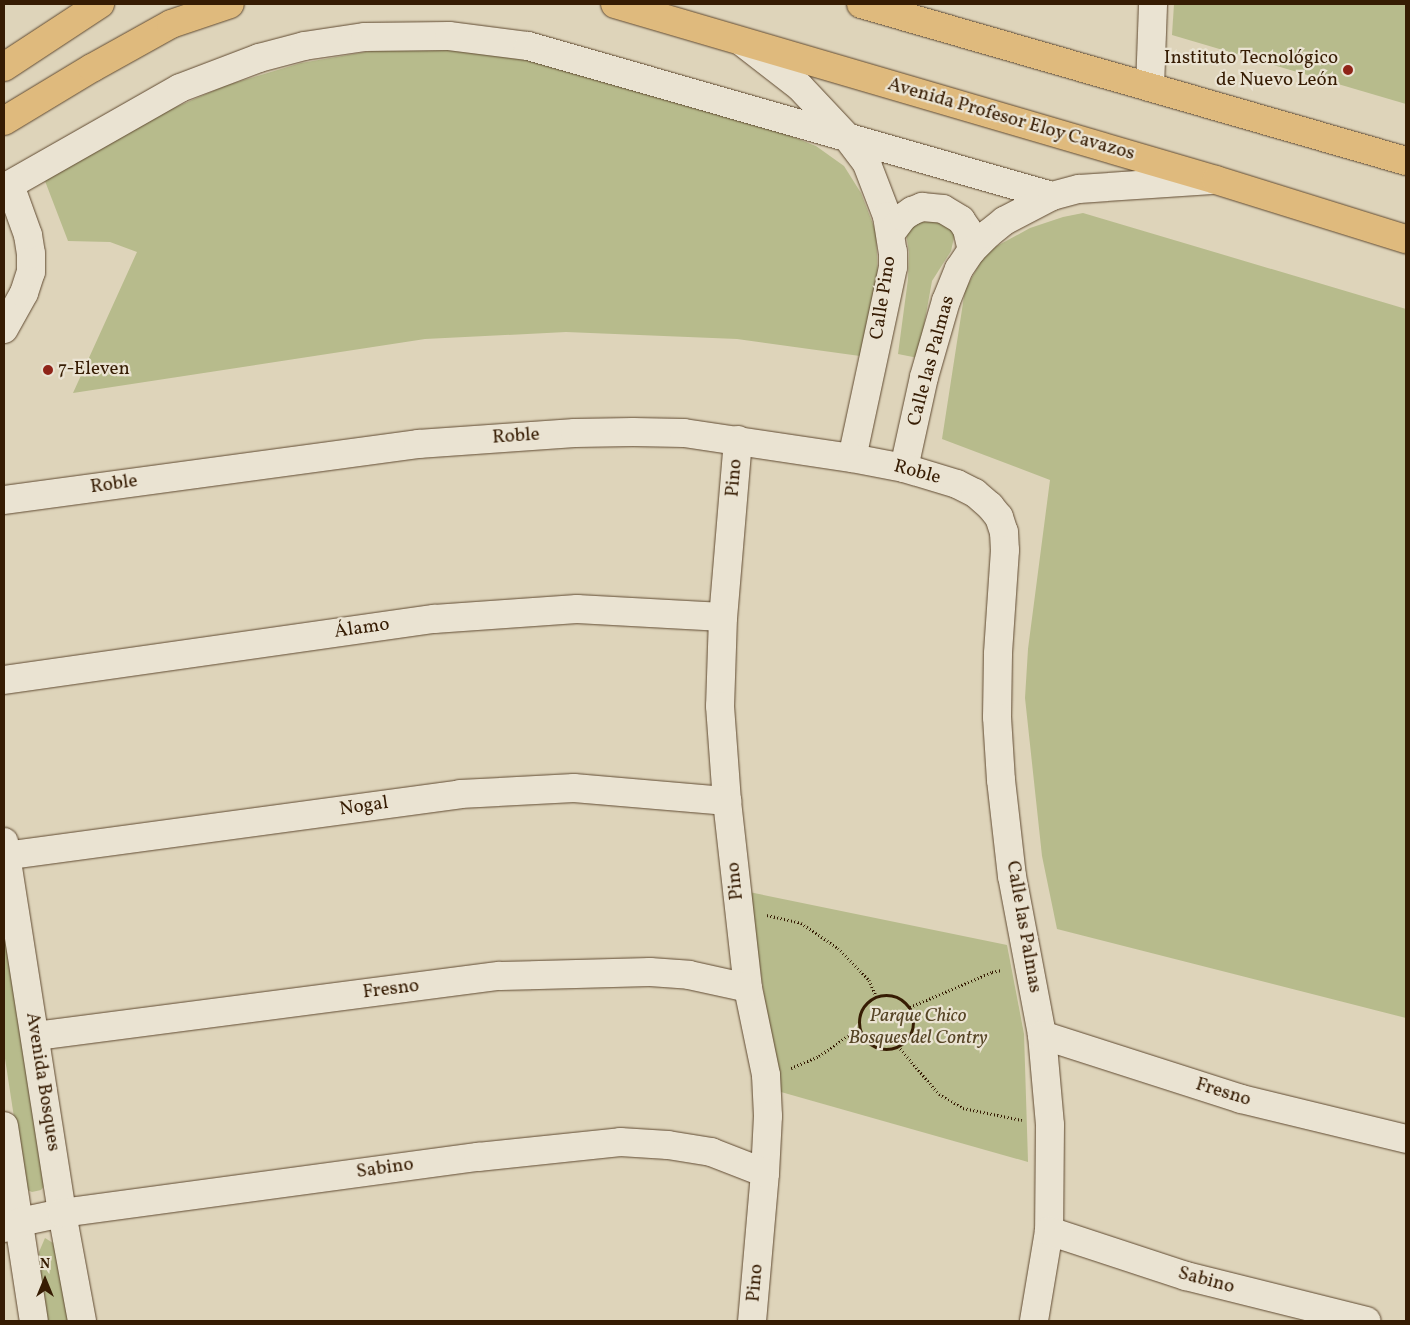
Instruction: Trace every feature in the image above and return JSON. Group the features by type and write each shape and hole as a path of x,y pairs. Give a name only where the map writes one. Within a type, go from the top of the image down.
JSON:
{"main road":[{"path":"4,66 100,4"},
{"path":"4,121 92,68 172,24 230,4"},
{"name":"Avenida Profesor Eloy Cavazos","path":"615,4 1216,180 1406,239"},
{"path":"861,4 1406,161"}],"street":[{"path":"1150,87 1153,4"},
{"path":"4,329 24,293 31,272 28,235 7,187 180,88 260,58 304,46 365,37 449,36 528,46 1052,196"},
{"name":"Calle Pino","path":"742,42 800,88 847,137 867,164 882,198 891,233 893,259 890,288 852,458"},
{"name":"Calle las Palmas","path":"904,468 935,333 959,270 972,250 1004,221 1052,196 1079,189 1216,180"},
{"path":"891,233 902,216 912,211 922,207 943,209 961,220 967,229 972,250"},
{"name":"Roble","path":"4,500 418,444 576,433 684,433 852,458 904,468 957,484 975,493 990,506 999,518 1004,532"},
{"name":"Pino","path":"738,440 723,617 720,706 727,800 748,988 766,1075 768,1116 765,1173 752,1321"},
{"name":"Calle las Palmas","path":"1004,532 1005,550 997,716 1001,780 1012,876 1042,1035 1050,1125 1049,1230 1034,1321"},
{"name":"Álamo","path":"4,680 434,619 577,609 723,617"},
{"name":"Nogal","path":"5,851 460,794 574,788 727,800"},
{"name":"Avenida Bosques","path":"5,851 36,1036 62,1213 82,1321"},
{"name":"Fresno","path":"36,1036 500,976 650,972 689,976 748,988"},
{"name":"Fresno","path":"1042,1035 1241,1099 1406,1139"},
{"path":"4,1126 12,1225 34,1321"},
{"name":"Sabino","path":"12,1225 62,1213 478,1157 620,1142 668,1145 711,1152 765,1173"},
{"name":"Sabino","path":"1049,1230 1186,1276 1366,1321"}],"path":[{"path":"739,909 801,922 838,948 859,967 869,980 876,996"},
{"path":"910,1007 992,972 1001,970 1030,972"},
{"path":"876,996 895,996 910,1007 914,1026 905,1043 888,1050 869,1045 859,1028 862,1009 876,996"},
{"path":"766,1075 809,1062 859,1028"},
{"path":"898,1046 939,1094 963,1108 1050,1125"}],"green space":[{"name":"Instituto Tecnológico de Nuevo León","path":"1174,4 1406,4 1406,104 1172,35"},
{"path":"377,50 456,50 515,56 765,126 816,146 844,166 861,193 876,232 878,277 860,356 737,339 566,332 425,339 73,393 137,252 110,242 68,241 45,181 134,125 227,85 301,63"},
{"path":"1083,213 1406,309 1406,1018 1057,929 1042,856 1025,698 1028,649 1050,480 942,439 965,290 986,252 1030,228 1063,217"},
{"path":"943,219 955,233 951,251 932,281 918,358 898,354 908,279 909,252 906,233 912,221"},
{"name":"Parque Chico Bosques del Contry","path":"749,892 1007,945 1024,1034 1028,1162 781,1092"},
{"path":"4,919 49,1181 41,1190 32,1192 25,1189 4,1052"},
{"path":"45,1238 53,1243 58,1259 68,1321 46,1321 39,1266 39,1252"}],"place":[{"name":"Instituto Tecnológico de Nuevo León","path":"1348,70"},
{"name":"7-Eleven","path":"48,370"}]}
